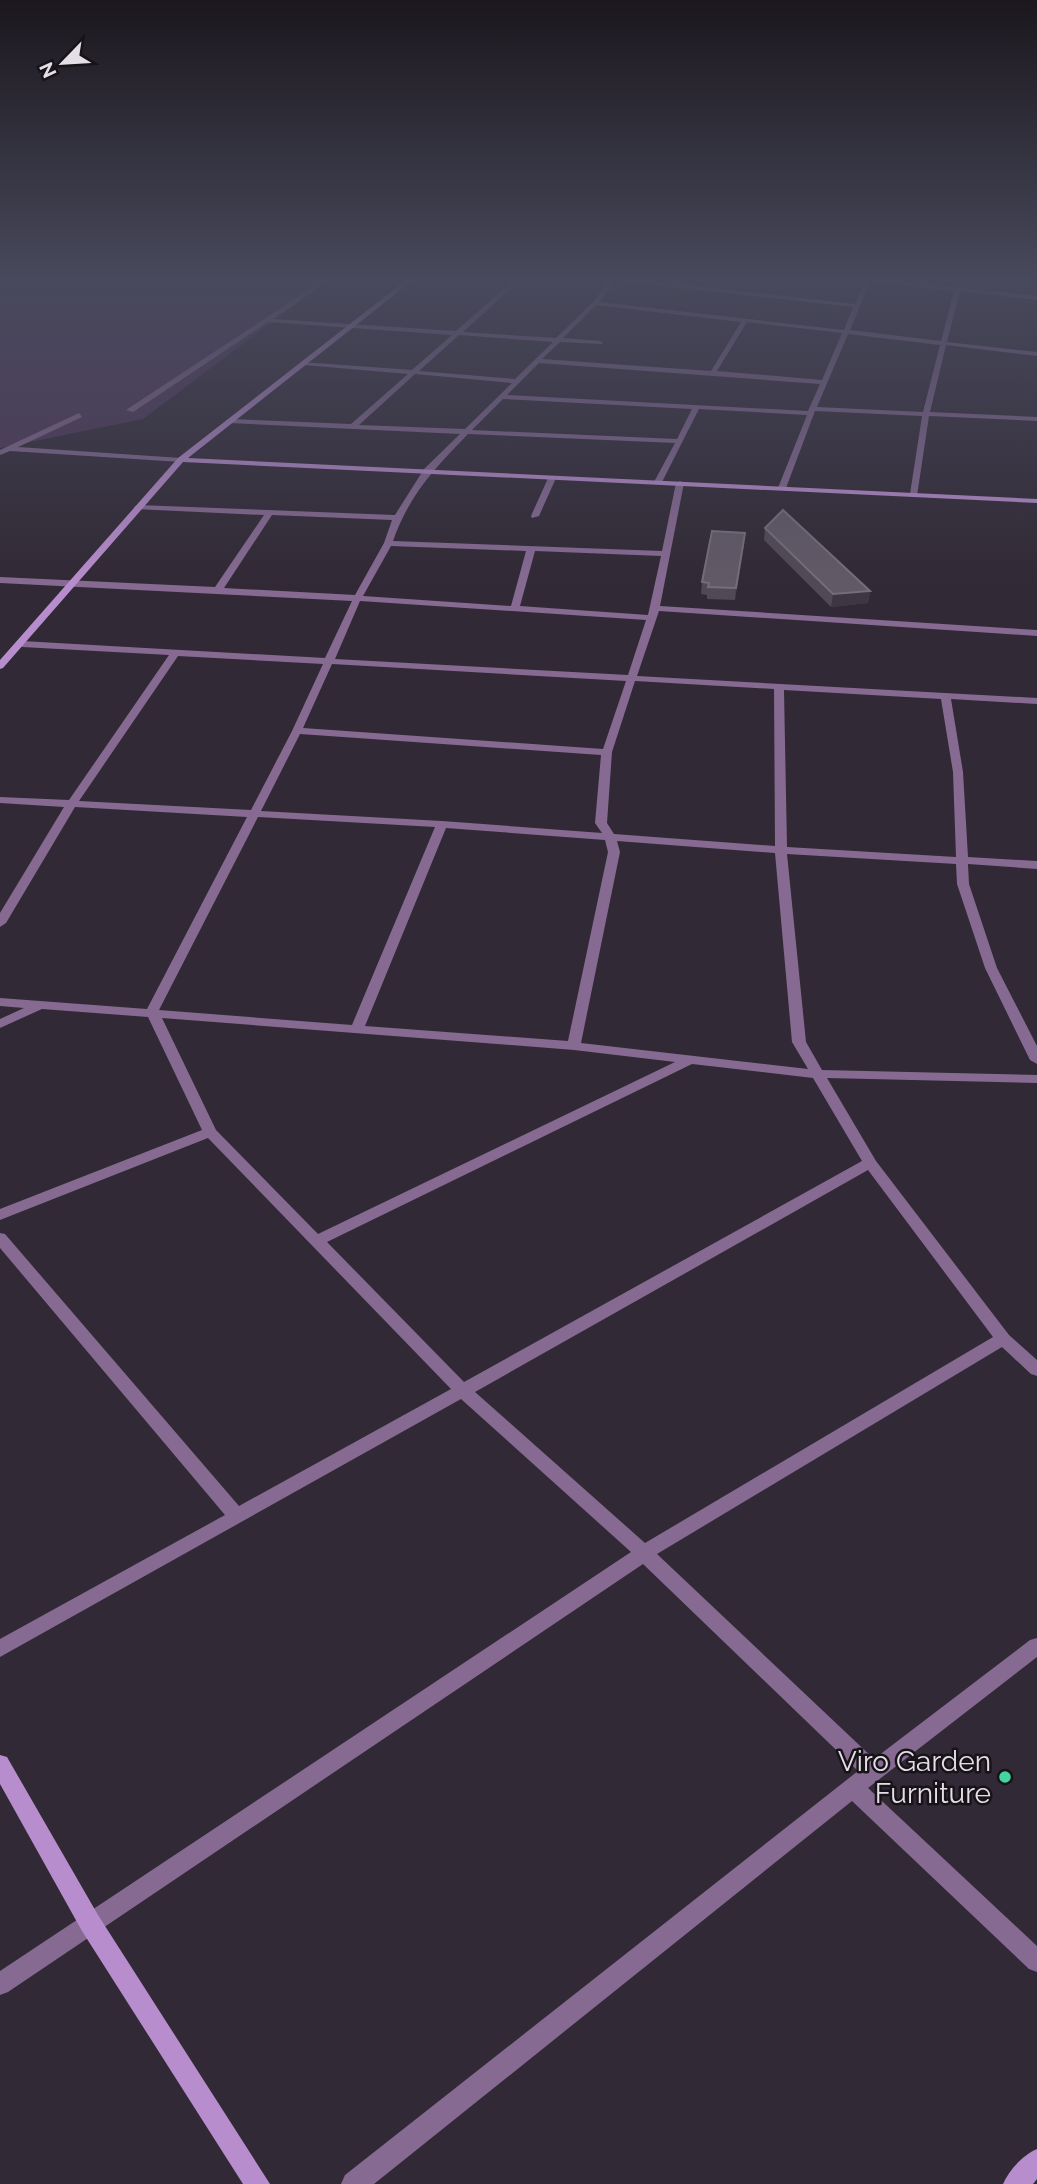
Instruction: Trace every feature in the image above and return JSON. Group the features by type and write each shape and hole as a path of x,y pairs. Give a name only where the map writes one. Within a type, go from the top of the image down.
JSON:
{"main road":[{"path":"0,666 22,645 181,460 283,379"},
{"path":"181,460 1037,501"},
{"path":"0,1764 90,1923 257,2184"},
{"path":"1016,2184 1037,2161"}],"street":[{"path":"130,410 179,379"},
{"path":"353,426 406,379"},
{"path":"503,379 517,380"},
{"path":"786,379 824,382"},
{"path":"782,488 825,379"},
{"path":"914,494 926,413 935,379"},
{"path":"152,1012 297,731 356,601 388,543 397,517 427,471 517,380"},
{"path":"502,397 1037,419"},
{"path":"658,482 697,407"},
{"path":"0,453 79,415"},
{"path":"229,421 678,441"},
{"path":"11,449 181,460"},
{"path":"535,516 552,478"},
{"path":"574,1046 614,852 610,836 601,823 607,752 653,613 680,483"},
{"path":"138,507 397,517"},
{"path":"219,588 270,512"},
{"path":"388,543 665,554"},
{"path":"515,608 531,549"},
{"path":"0,580 219,588 331,596 356,601 1037,633"},
{"path":"22,645 1037,701"},
{"path":"0,923 71,805 175,653"},
{"path":"779,687 781,850 799,1042 870,1163 1003,1339 1037,1370"},
{"path":"946,697 958,772 963,884 991,968 1037,1060"},
{"path":"297,731 607,752"},
{"path":"0,800 254,816 442,824 781,850 1037,864"},
{"path":"357,1029 442,824"},
{"path":"0,1002 574,1046 816,1074 1037,1079"},
{"path":"0,1024 43,1004"},
{"path":"152,1012 210,1132 318,1240 461,1390 644,1553 873,1772"},
{"path":"318,1240 691,1059"},
{"path":"0,1215 210,1132"},
{"path":"0,1649 870,1163"},
{"path":"0,1238 236,1515"},
{"path":"0,1984 644,1553 1003,1339"},
{"path":"354,2184 873,1772 1037,1646"},
{"path":"853,1788 1037,1961"}],"shaded area":[{"path":"0,379 196,379 143,419 0,448"}],"building":[{"path":"783,510 870,591 833,594 765,528"},
{"path":"712,531 745,533 736,588 708,587 709,583 702,582"}],"place":[{"name":"Viro Garden Furniture","path":"1005,1777"}]}
